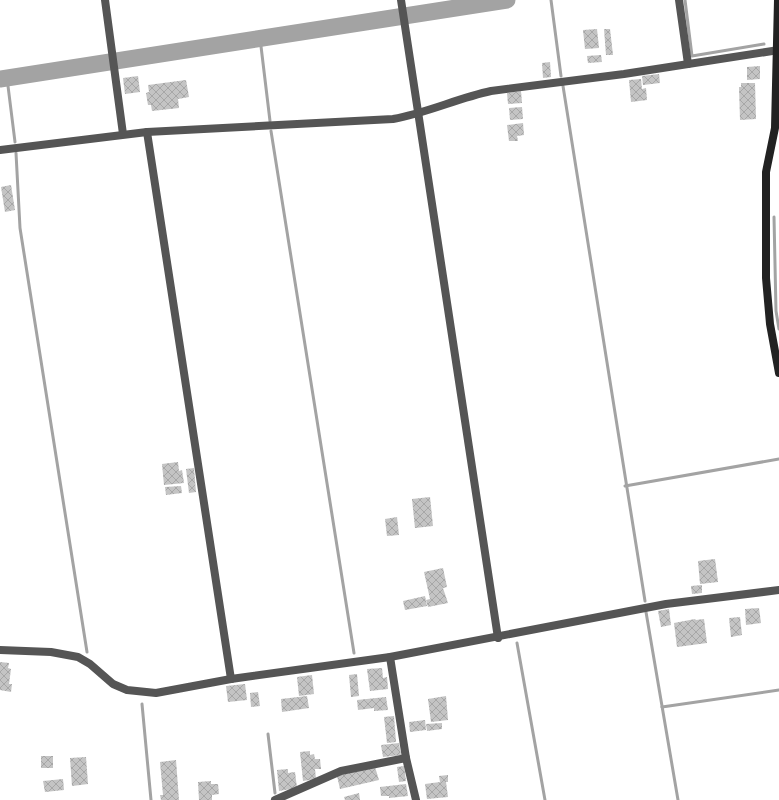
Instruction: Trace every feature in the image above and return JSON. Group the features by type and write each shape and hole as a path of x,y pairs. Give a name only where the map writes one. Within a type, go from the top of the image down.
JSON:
{"street":[{"path":"105,0 123,134"},
{"path":"401,0 417,115 498,638"},
{"path":"679,0 688,64"},
{"path":"778,0 775,128 766,172 766,278 770,324 779,371"},
{"path":"0,150 147,132 393,119 417,115 474,95 491,91 778,51"},
{"path":"147,132 231,680"},
{"path":"0,650 52,652 78,657 90,664 113,684 127,690 156,693 231,680 390,657 498,638 666,604 779,590"},
{"path":"390,657 406,758 416,800"},
{"path":"276,800 341,771 406,758"}],"building":[{"path":"597,29 599,48 585,49 583,30"},
{"path":"604,29 610,29 613,55 606,55"},
{"path":"601,55 602,62 588,63 587,56"},
{"path":"550,62 551,77 543,78 542,63"},
{"path":"760,66 760,79 747,80 747,67"},
{"path":"659,74 660,83 643,85 642,76"},
{"path":"138,76 140,92 125,94 123,78"},
{"path":"641,79 642,89 646,88 647,100 631,102 629,80"},
{"path":"186,80 189,97 178,99 179,108 152,111 151,105 148,105 146,93 149,92 148,85"},
{"path":"741,83 755,83 756,119 740,120 739,87 741,87"},
{"path":"521,91 522,103 508,104 507,93"},
{"path":"522,107 523,119 510,120 509,108"},
{"path":"523,123 524,135 517,136 518,141 509,141 507,125"},
{"path":"11,185 15,210 5,212 1,187"},
{"path":"178,462 179,471 182,470 184,483 164,485 162,464"},
{"path":"194,468 196,492 189,493 186,469"},
{"path":"181,486 182,493 166,495 165,487"},
{"path":"430,497 433,526 415,528 412,499"},
{"path":"397,517 399,535 387,536 385,519"},
{"path":"715,559 718,582 700,584 698,561"},
{"path":"443,568 447,587 443,588 448,603 428,607 426,600 430,599 424,572"},
{"path":"702,585 702,593 692,594 691,586"},
{"path":"425,596 427,606 405,610 403,601"},
{"path":"759,608 761,623 746,625 745,609"},
{"path":"669,609 671,625 661,627 658,611"},
{"path":"740,617 742,635 731,637 729,618"},
{"path":"704,619 707,643 677,647 674,623"},
{"path":"0,662 9,663 8,668 11,669 9,684 12,684 11,692 0,690"},
{"path":"382,668 383,678 387,677 388,689 370,691 367,669"},
{"path":"357,674 359,696 351,697 349,675"},
{"path":"312,675 314,694 299,696 297,677"},
{"path":"245,684 247,700 228,702 226,686"},
{"path":"258,692 260,706 251,707 250,693"},
{"path":"307,696 309,708 282,712 281,699"},
{"path":"446,696 448,720 431,722 428,699"},
{"path":"386,697 388,710 374,711 374,708 358,710 357,700"},
{"path":"394,716 396,742 387,743 384,717"},
{"path":"425,720 426,730 410,732 409,722"},
{"path":"442,723 442,729 427,731 426,724"},
{"path":"399,743 401,755 383,757 381,745"},
{"path":"310,751 310,755 314,754 315,759 320,759 321,769 315,769 316,779 303,781 300,752"},
{"path":"41,756 53,756 53,768 41,768"},
{"path":"86,757 88,784 72,786 70,758"},
{"path":"176,760 179,800 161,800 160,795 163,795 160,762"},
{"path":"404,766 406,781 399,782 397,767"},
{"path":"375,767 379,780 340,789 337,776"},
{"path":"288,769 288,773 295,772 297,788 279,791 277,770"},
{"path":"448,775 448,782 446,782 448,797 427,799 425,784 440,782 439,776"},
{"path":"63,779 64,790 45,792 43,781"},
{"path":"211,781 211,784 218,784 219,794 212,795 212,800 199,800 198,782"},
{"path":"406,784 408,796 389,798 389,796 381,796 380,787"},
{"path":"359,793 360,800 345,800 344,797"}],"waterway":[{"path":"0,79 507,0"},
{"path":"551,0 561,76"},
{"path":"685,0 692,56 764,44"},
{"path":"260,38 270,121"},
{"path":"7,78 15,142"},
{"path":"563,86 645,601"},
{"path":"271,131 354,653"},
{"path":"16,153 20,228 87,652"},
{"path":"774,217 776,311 779,329"},
{"path":"625,486 779,459"},
{"path":"646,612 678,800"},
{"path":"517,643 545,800"},
{"path":"662,707 779,690"},
{"path":"142,704 151,800"},
{"path":"268,734 275,793"}]}
